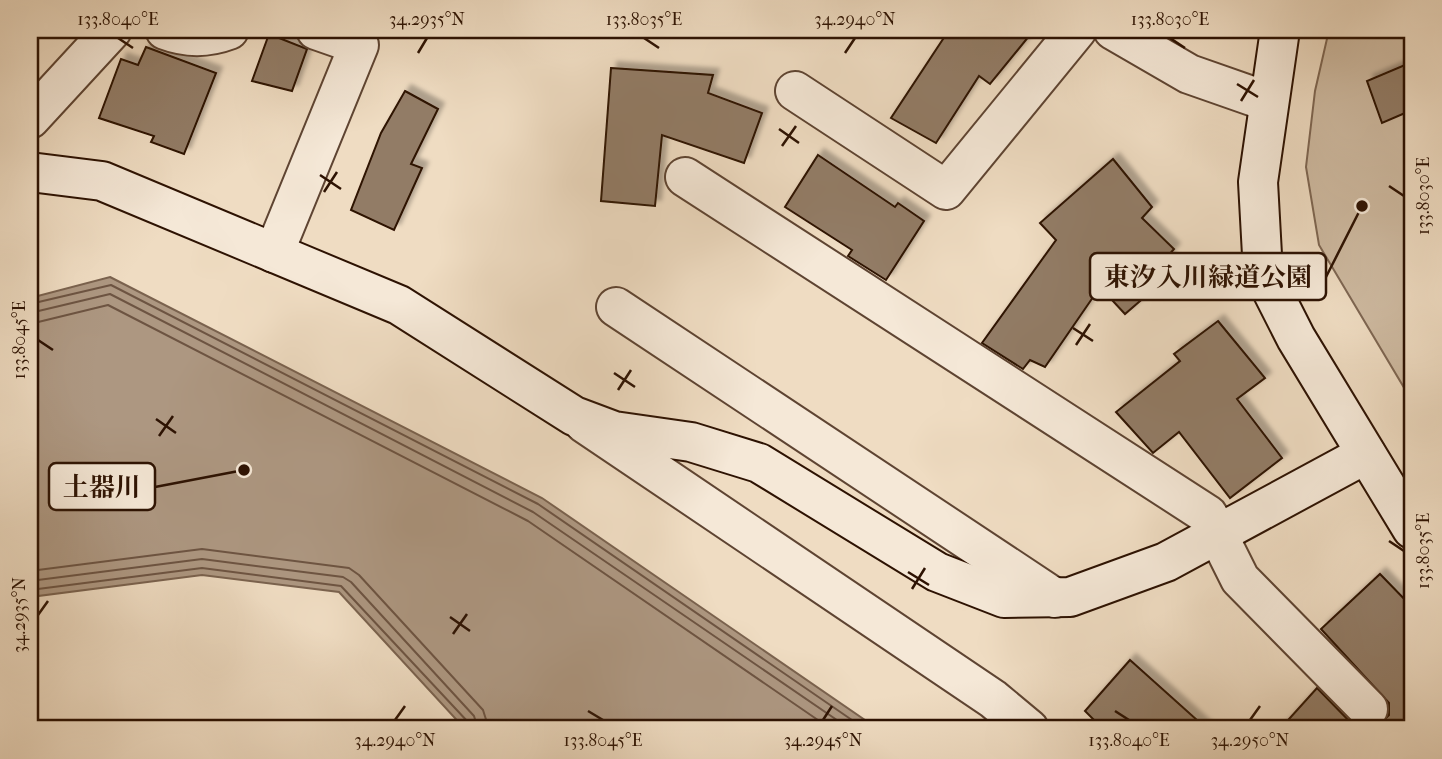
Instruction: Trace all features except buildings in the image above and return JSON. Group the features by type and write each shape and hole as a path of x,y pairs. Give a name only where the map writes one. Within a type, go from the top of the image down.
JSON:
{"street":[{"path":"30,118 112,30"},
{"path":"165,30 182,36 216,35 229,30"},
{"path":"274,253 359,45 316,30"},
{"path":"795,91 946,190 1077,30"},
{"path":"1113,30 1189,74 1269,102"},
{"path":"1280,30 1258,182 1263,273 1296,338 1412,529"},
{"path":"30,172 102,181 399,305 574,416 993,699 1029,729"},
{"path":"685,177 1208,515 1240,579 1368,709"},
{"path":"616,307 1055,598"},
{"path":"574,416 614,431 691,442 759,463 937,572 1003,598 1070,597 1166,562 1366,454"}],"shaded area":[{"path":"1329,30 1412,30 1412,401 1319,245 1306,167 1315,91"}],"water":[{"path":"110,277 542,498 878,729 465,729 339,592 202,575 30,597 30,298"}],"place":[{"name":"東汐入川緑道公園","path":"1362,206"},
{"name":"土器川","path":"244,470"}]}
